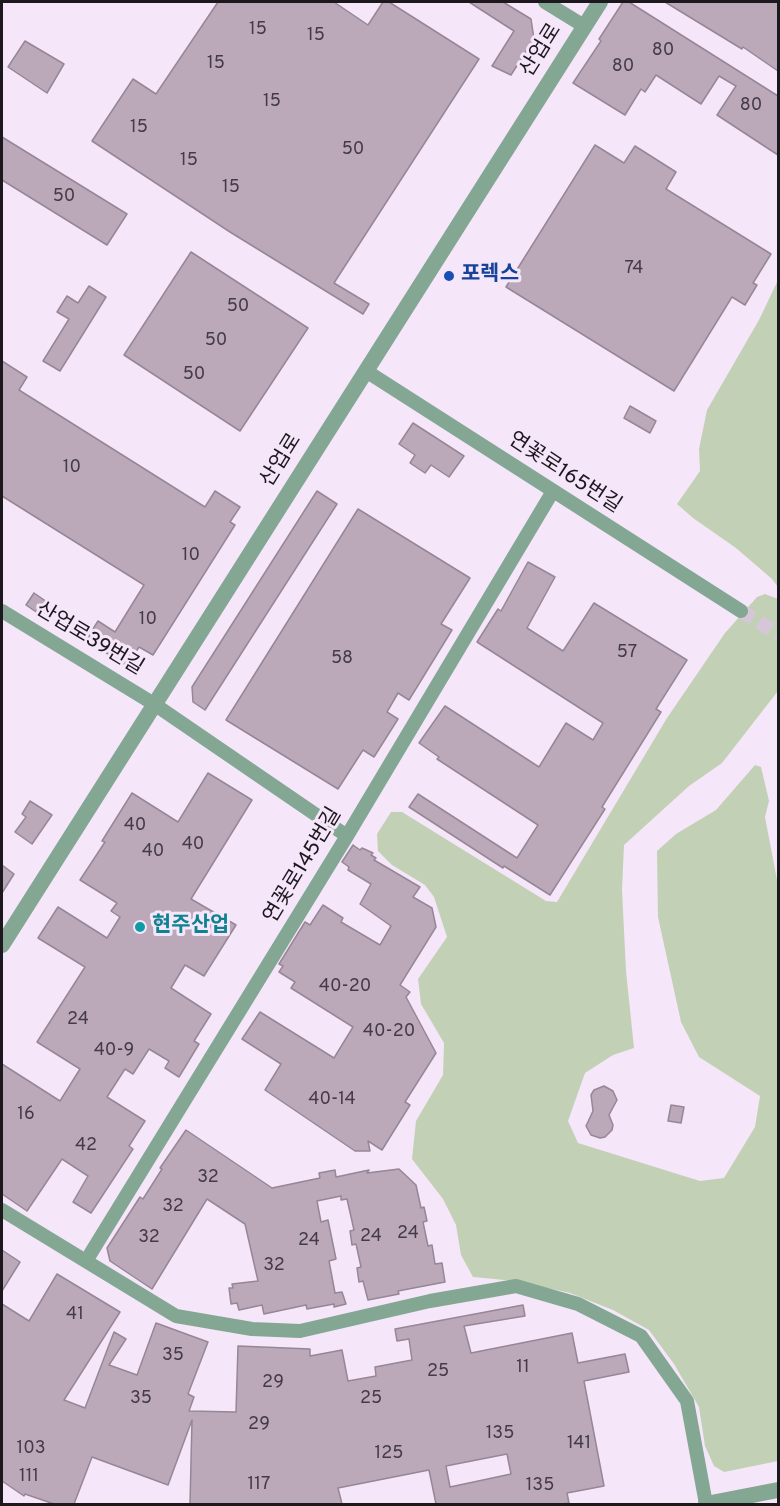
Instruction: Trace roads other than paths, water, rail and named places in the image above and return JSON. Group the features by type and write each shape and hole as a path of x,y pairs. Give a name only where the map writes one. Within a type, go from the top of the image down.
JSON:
{"street":[{"path":"545,2 584,26"},
{"name":"산업로","path":"2,945 600,2"},
{"name":"연꽃로165번길","path":"366,371 741,610"},
{"name":"연꽃로145번길","path":"86,1261 347,836 554,491"},
{"name":"산업로39번길","path":"2,611 154,704 347,836"},
{"path":"2,1210 176,1316 252,1329 300,1331 430,1301 516,1286 579,1304 641,1336 687,1401 706,1504 778,1490"}],"tunnel":[{"path":"741,611 778,634"}],"place":[{"name":"포렉스","path":"449,276"},
{"name":"현주산업","path":"140,927"}]}
